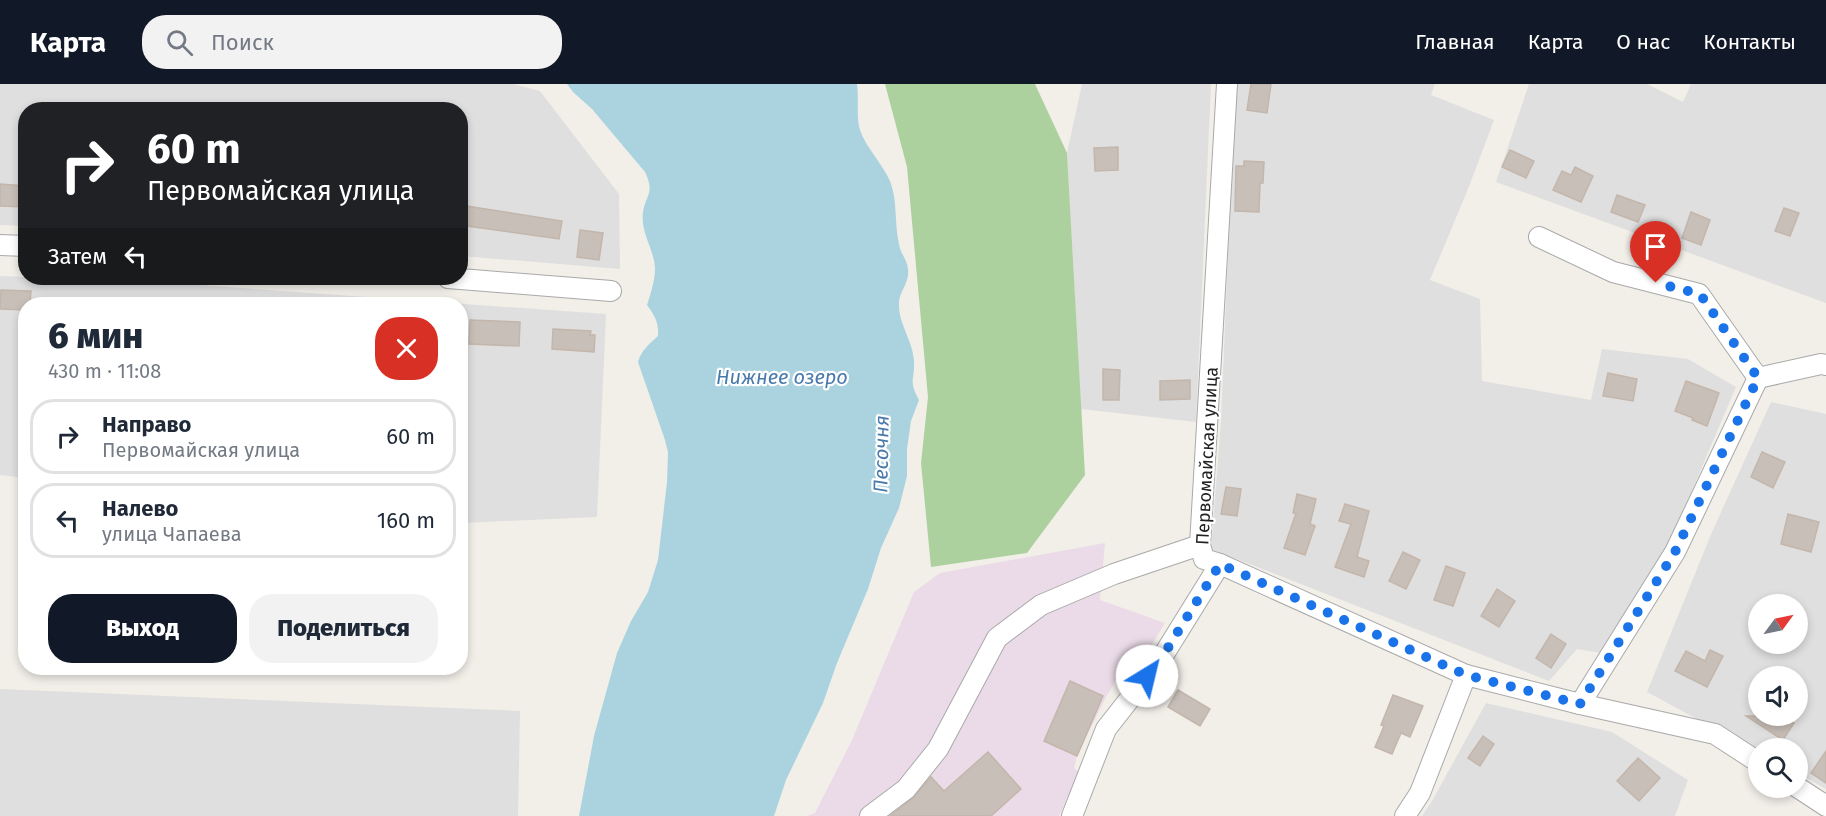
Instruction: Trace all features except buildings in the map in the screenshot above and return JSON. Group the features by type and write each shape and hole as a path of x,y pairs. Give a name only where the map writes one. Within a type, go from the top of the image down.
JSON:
{"street":[{"name":"Первомайская улица","path":"1227,84 1200,545 1204,560 1220,564 1466,675 1580,704 1715,734 1748,755"},
{"path":"1539,237 1613,272 1700,294 1758,378"},
{"path":"0,244 18,245"},
{"path":"468,280 611,291"},
{"path":"1758,378 1821,364 1826,365"},
{"path":"1580,704 1675,552 1758,378"},
{"path":"870,816 906,789 938,749 997,638 1041,605 1114,574 1200,545"},
{"path":"1072,816 1106,729 1161,659 1220,564"},
{"path":"1405,816 1420,793 1466,675"},
{"path":"1808,794 1826,806"}],"shaded area":[{"path":"0,84 513,84 540,91 619,194 620,269 468,257 468,102 18,102 18,226 0,225"},
{"path":"1082,84 1211,84 1196,422 1081,409 1067,153"},
{"path":"1235,84 1435,84 1431,95 1494,120 1430,280 1480,299 1482,381 1591,400 1602,349 1688,359 1736,387 1659,568 1601,653 1577,649 1549,681 1211,549 1221,421"},
{"path":"1529,84 1647,84 1683,102 1691,84 1826,84 1826,303 1496,182"},
{"path":"0,276 18,277 18,285 199,285 367,297 18,297 18,477 0,475"},
{"path":"468,304 606,314 597,517 468,523"},
{"path":"1771,402 1826,414 1826,789 1808,779 1808,738 1748,738 1748,747 1647,692 1712,532"},
{"path":"1105,543 1100,600 1165,623 1130,681 1116,680 1106,697 1077,756 1074,768 1079,772 1059,816 807,816 815,813 852,740 914,592 940,573"},
{"path":"0,689 520,711 518,816 0,816"},
{"path":"1486,703 1612,732 1688,780 1675,816 1422,816"}],"green space":[{"path":"885,84 1035,84 1067,153 1085,475 1027,553 931,567 921,463 928,397 907,167"}],"water":[{"name":"Нижнее озеро","path":"567,84 857,84 860,130 890,181 899,244 908,269 907,279 899,299 899,310 913,354 913,384 919,400 911,421 907,449 907,476 899,508 881,548 868,589 823,703 786,780 774,816 579,816 594,736 617,653 631,621 648,592 658,560 668,452 638,362 643,351 658,336 656,320 647,305 654,282 655,268 643,227 644,206 650,189 648,179 645,172 592,109"}],"route":[{"path":"1147,676 1161,659 1220,564 1466,675 1580,704 1675,552 1758,378 1700,294 1656,283"}],"water label":[{"name":"Песочня","path":"881,454"}]}
